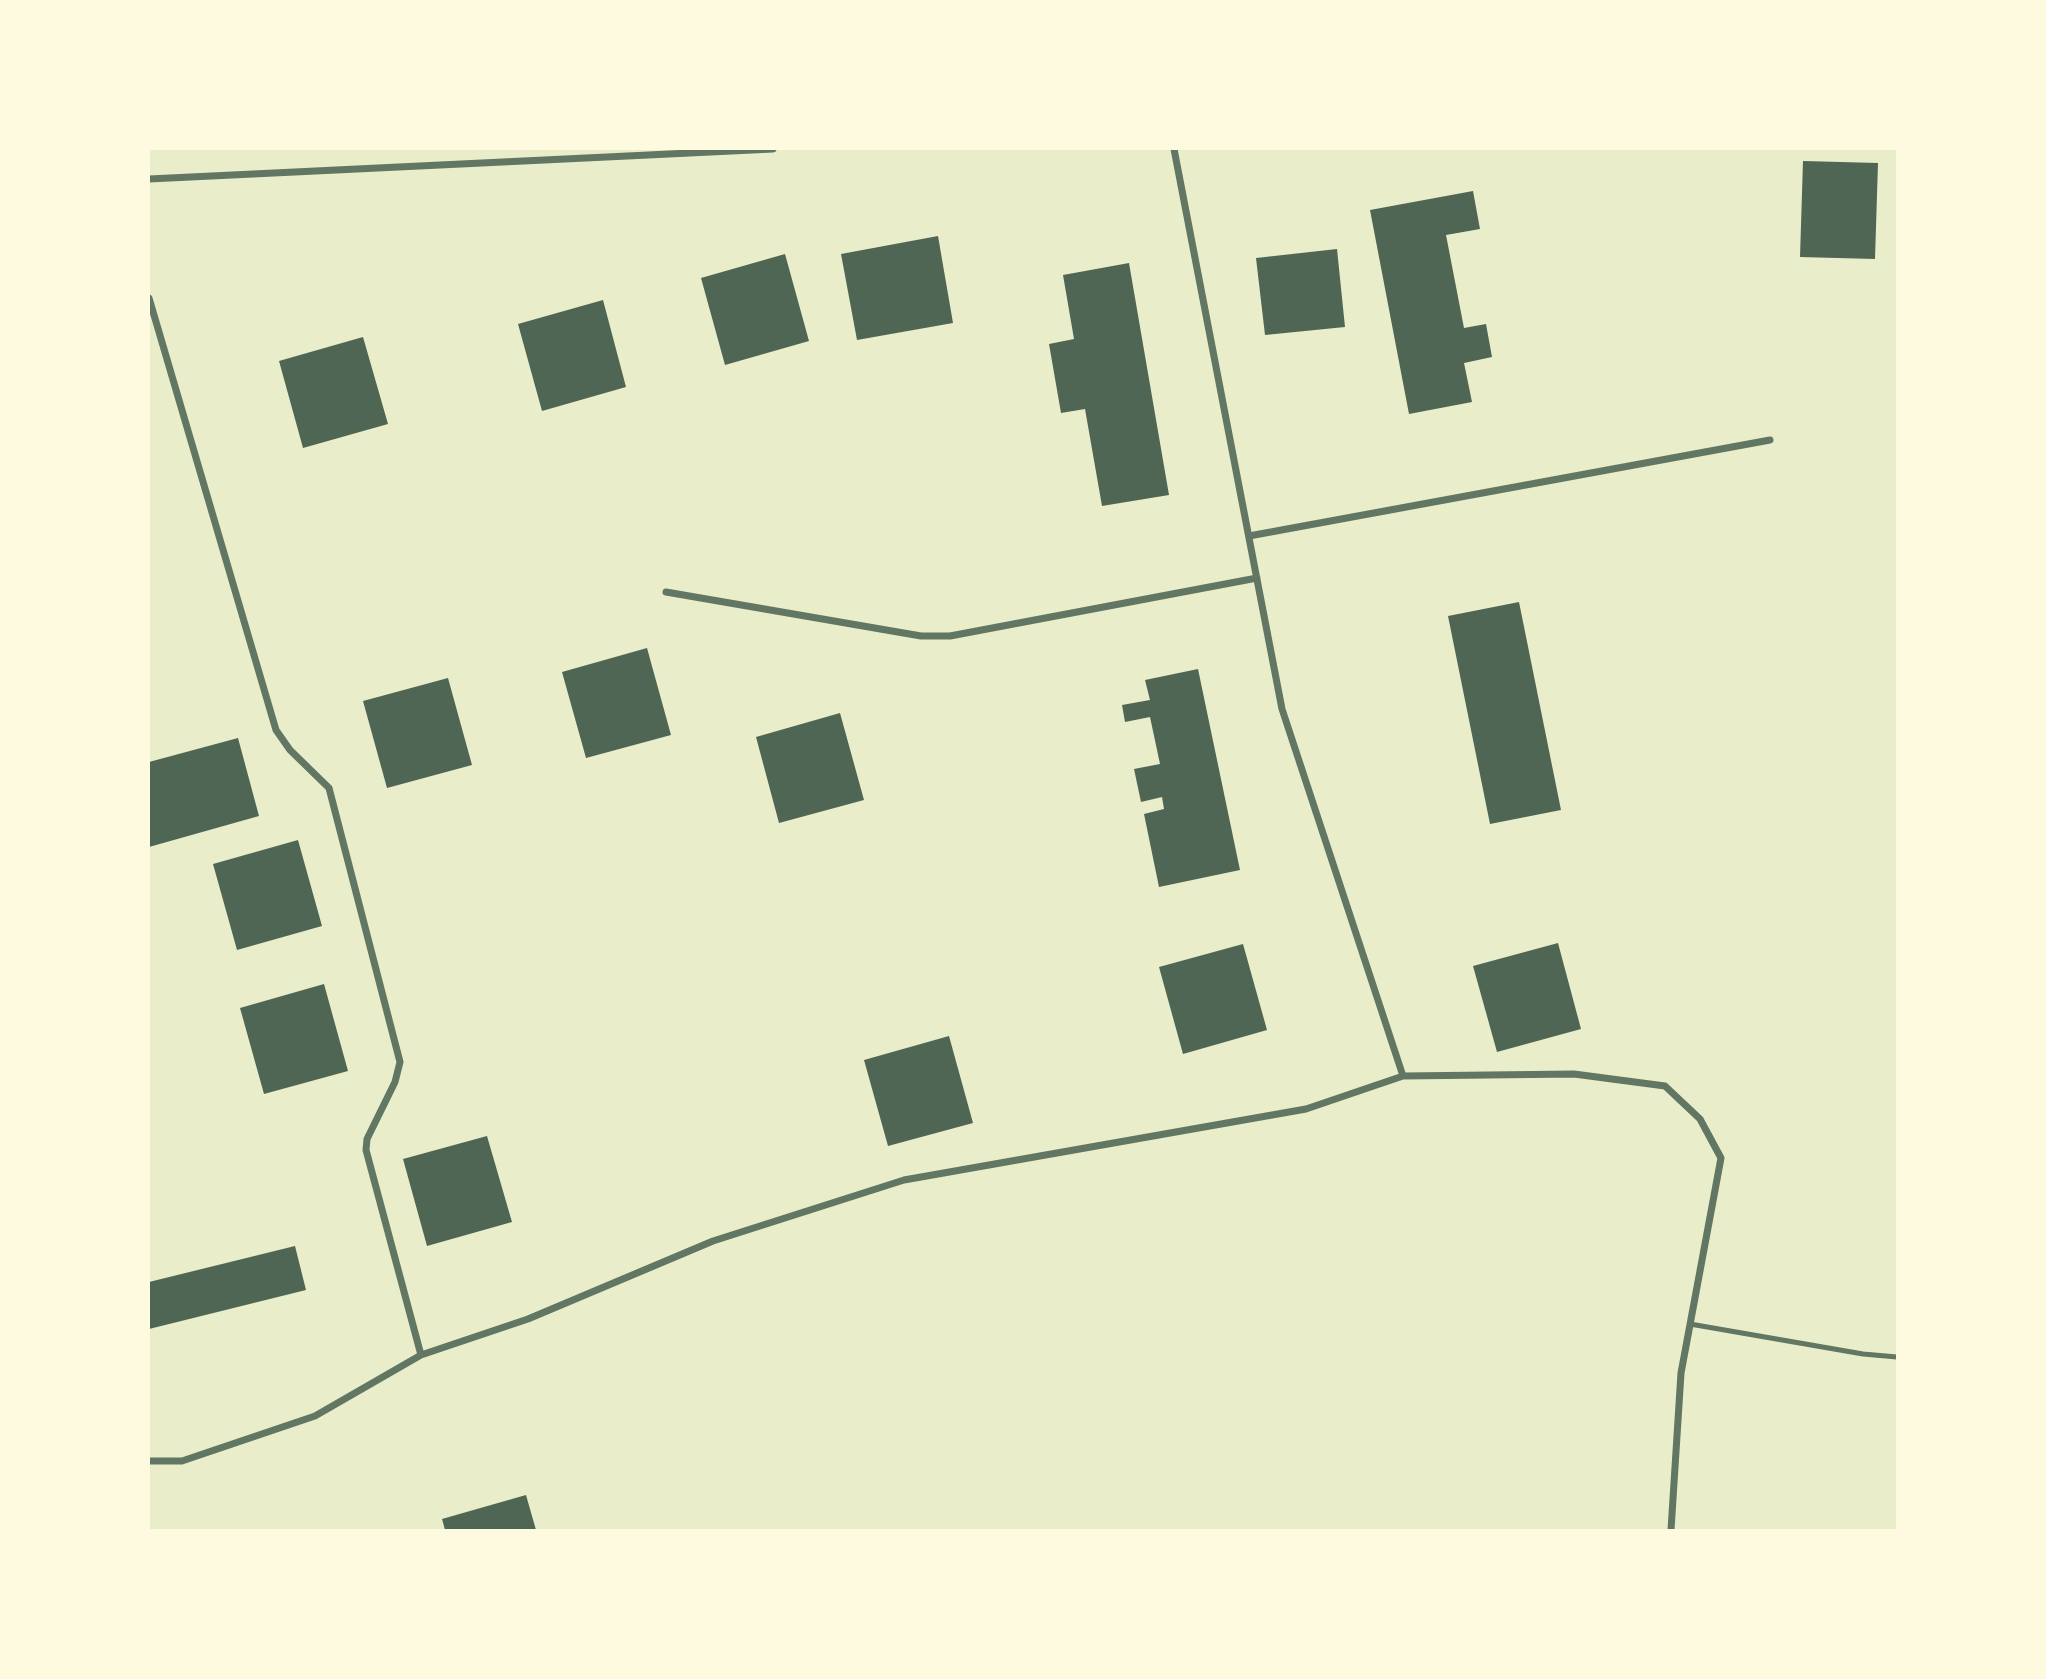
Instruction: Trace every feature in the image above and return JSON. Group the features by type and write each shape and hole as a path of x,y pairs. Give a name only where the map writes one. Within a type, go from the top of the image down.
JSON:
{"street":[{"path":"149,179 773,149"},
{"path":"1174,149 1282,709 1403,1076"},
{"path":"149,298 276,730 290,750 328,788 397,1049 400,1062 397,1074 367,1139 366,1150 421,1355"},
{"path":"1249,536 1770,440"},
{"path":"666,592 921,636 950,636 1257,578"},
{"path":"149,1461 182,1461 315,1416 421,1355 528,1319 713,1241 904,1180 1306,1109 1403,1076 1574,1074 1665,1086 1700,1119 1721,1158 1681,1373 1671,1530"}],"lane":[{"path":"1690,1324 1863,1354 1897,1357"}],"building":[{"path":"1803,161 1878,163 1875,259 1800,257"},
{"path":"1473,191 1480,229 1446,235 1464,328 1486,324 1492,357 1464,363 1472,402 1409,414 1370,210"},
{"path":"938,236 953,323 857,340 841,254"},
{"path":"1337,249 1345,327 1265,335 1256,258"},
{"path":"785,254 809,341 725,365 701,278"},
{"path":"1129,263 1169,495 1102,506 1085,409 1061,413 1049,344 1074,339 1063,275"},
{"path":"603,300 626,387 542,411 518,324"},
{"path":"363,337 388,424 303,448 279,361"},
{"path":"1519,602 1561,810 1490,824 1448,616"},
{"path":"647,648 671,735 586,758 562,672"},
{"path":"1198,669 1240,870 1159,887 1144,814 1164,809 1162,797 1141,802 1134,769 1160,764 1150,717 1125,722 1122,705 1150,700 1145,680"},
{"path":"448,678 472,765 387,788 363,701"},
{"path":"840,713 864,800 779,823 756,737"},
{"path":"238,738 259,816 149,847 149,762"},
{"path":"298,840 322,926 237,950 213,864"},
{"path":"1558,943 1581,1029 1497,1052 1473,966"},
{"path":"1243,944 1267,1030 1183,1054 1159,967"},
{"path":"324,984 348,1071 264,1094 240,1008"},
{"path":"949,1036 973,1123 888,1146 864,1060"},
{"path":"487,1136 512,1222 427,1246 403,1159"},
{"path":"295,1246 306,1290 149,1329 149,1282"},
{"path":"526,1495 536,1530 445,1530 442,1519"}]}
